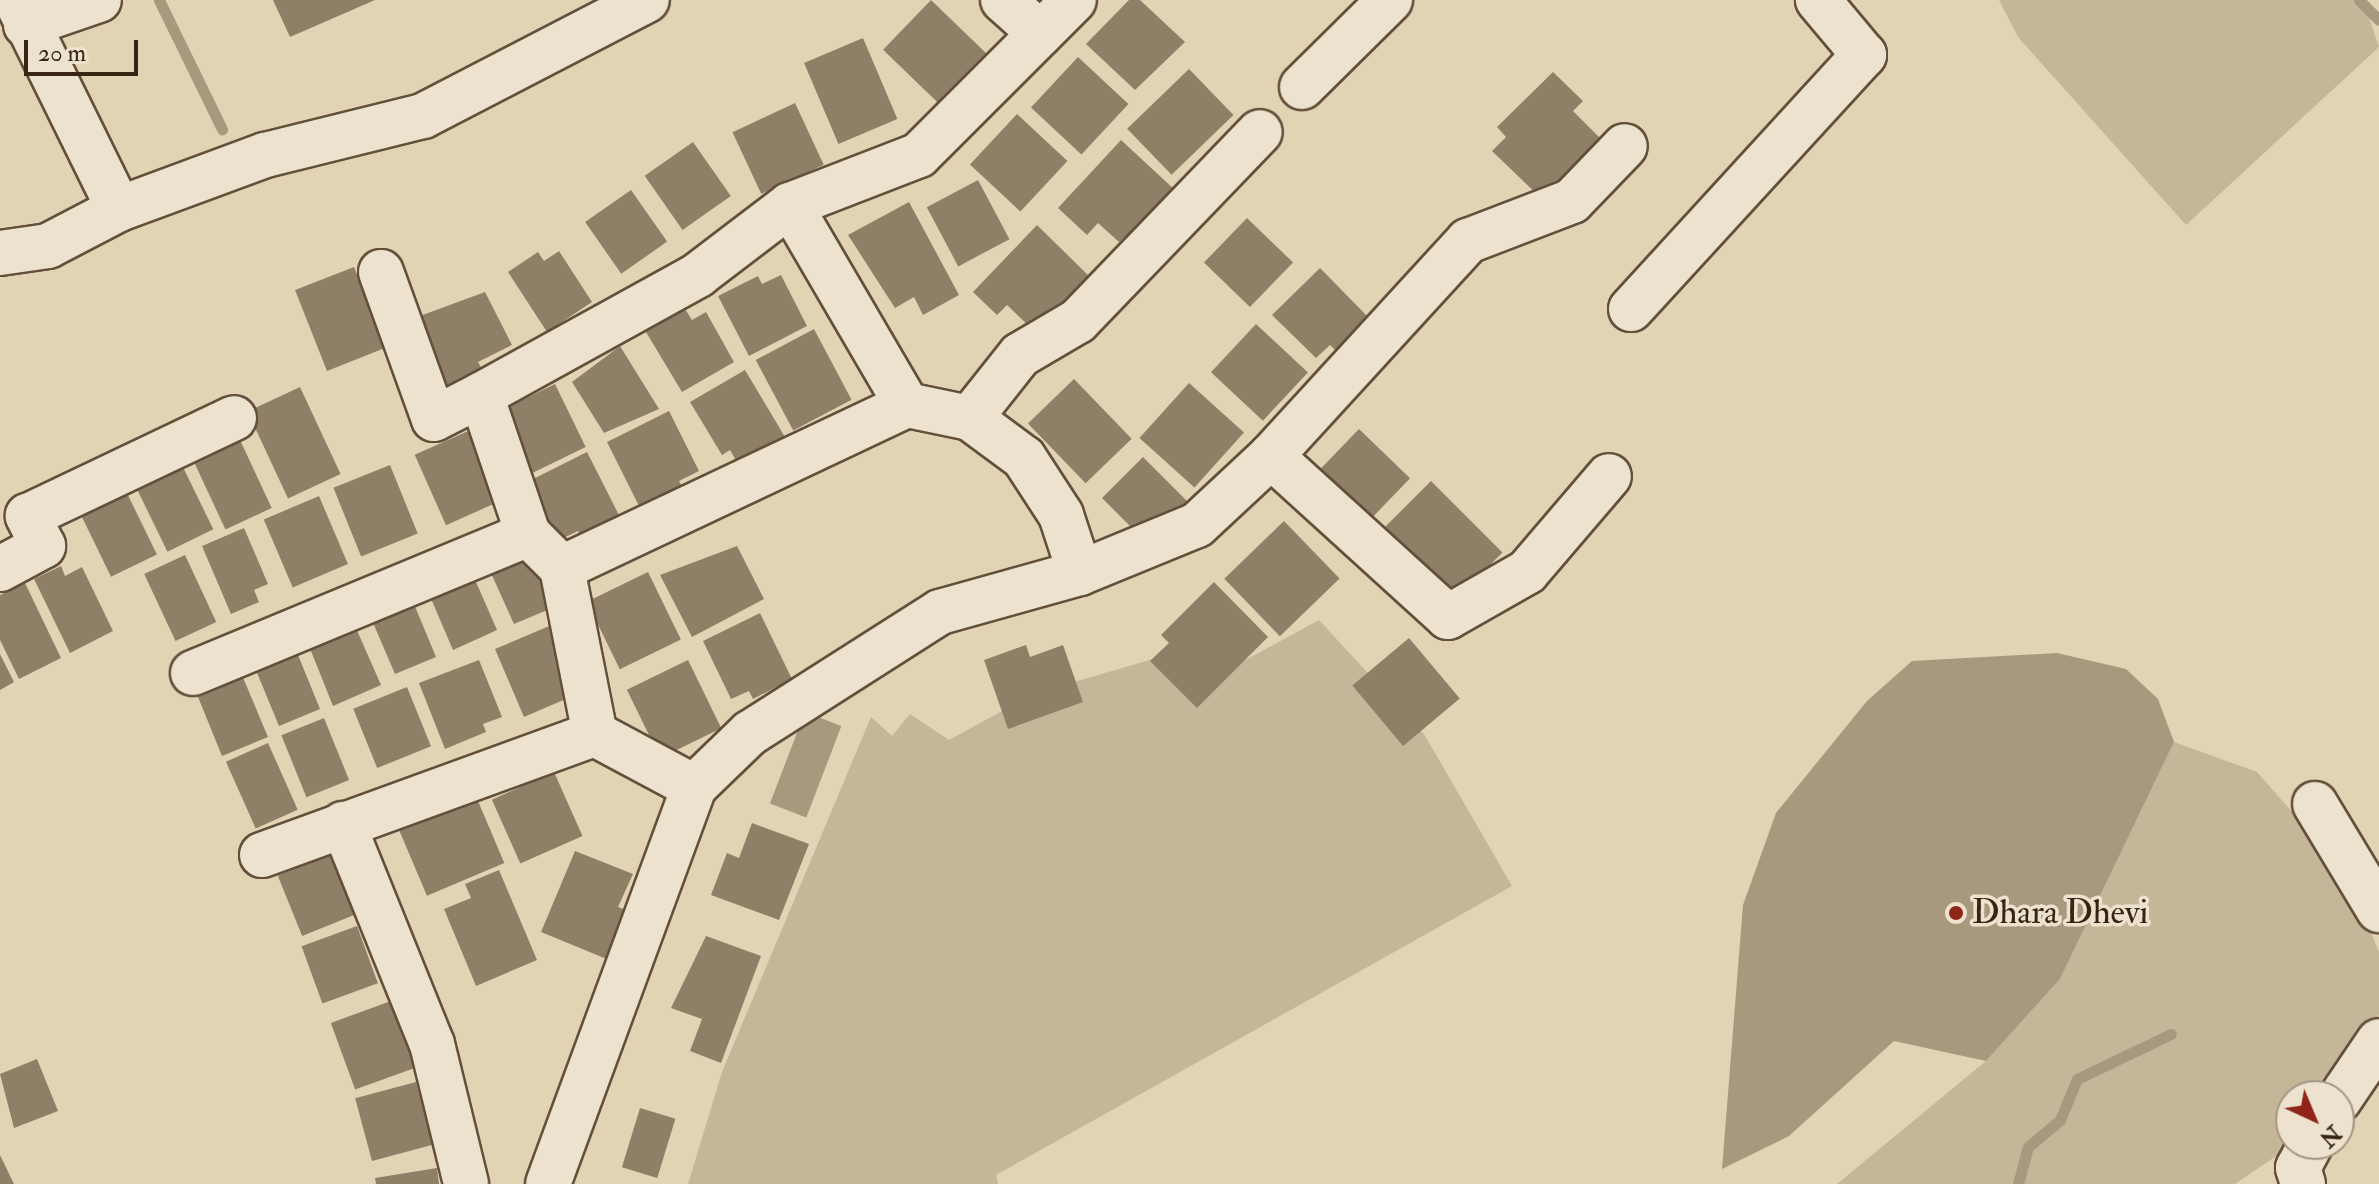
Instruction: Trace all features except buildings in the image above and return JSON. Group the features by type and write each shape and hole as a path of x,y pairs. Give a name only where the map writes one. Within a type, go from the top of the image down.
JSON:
{"street":[{"path":"99,0 21,12 119,209"},
{"path":"0,253 48,246 119,209 265,155 423,116 647,0"},
{"path":"1003,0 1040,33"},
{"path":"381,272 434,419 675,289 790,205 919,155 1074,0"},
{"path":"1302,87 1390,0"},
{"path":"1631,309 1864,55 1818,0"},
{"path":"970,418 1020,355 1078,321 1260,132"},
{"path":"548,1184 694,787 750,733 940,612 1080,573 1197,525 1271,456 1468,241 1572,201 1625,146"},
{"path":"790,205 907,405"},
{"path":"481,395 528,534 562,568 595,734"},
{"path":"562,568 907,405 970,418 1024,458 1061,515 1080,573"},
{"path":"0,569 43,546 28,516 234,418"},
{"path":"1271,456 1448,617 1527,572 1609,476"},
{"path":"193,673 528,534"},
{"path":"262,855 595,734 694,787"},
{"path":"2315,804 2379,910"},
{"path":"343,824 432,1044 466,1184"},
{"path":"2353,1080 2379,1041"},
{"path":"2302,1160 2298,1168 2303,1184"}],"shaded area":[{"path":"1999,0 2363,0 2379,47 2186,225 2018,37"},
{"path":"1319,620 1424,734 1512,886 996,1175 998,1184 688,1184 722,1072 871,717 892,736 910,714 949,740 1033,694 1177,652 1218,675"},
{"path":"2057,653 2126,669 2158,699 2174,742 2060,979 1986,1061 1894,1041 1789,1136 1722,1169 1743,905 1776,813 1867,701 1912,661"},
{"path":"805,712 841,726 806,817 770,803"},
{"path":"2174,742 2257,772 2347,874 2379,952 2379,1015 2335,1080 2275,1080 2275,1157 2235,1184 1837,1184 1986,1061 2060,979"}],"waterway":[{"path":"159,0 222,129"},
{"path":"2359,0 2379,20"},
{"path":"2018,1184 2028,1147 2060,1120 2077,1079 2171,1034"}],"place":[{"name":"Dhara Dhevi","path":"1956,913"}]}
